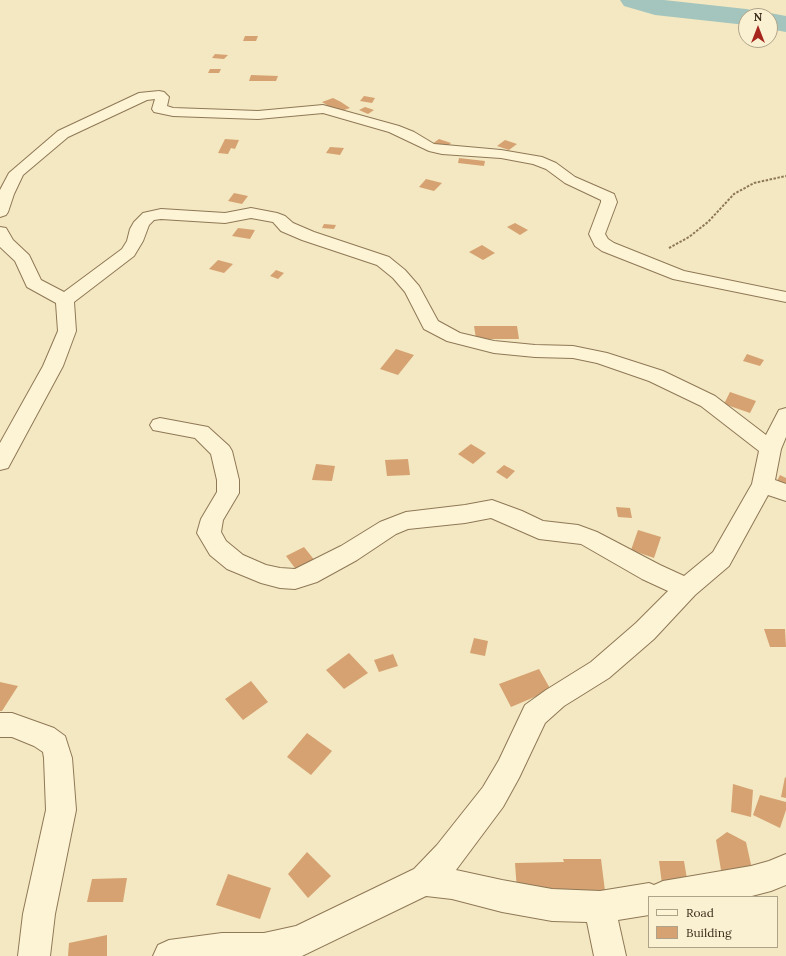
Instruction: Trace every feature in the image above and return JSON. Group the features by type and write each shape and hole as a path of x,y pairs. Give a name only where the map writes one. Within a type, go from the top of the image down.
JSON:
{"street":[{"path":"0,212 6,194 17,173 63,134 144,96 159,95 162,97 159,109 173,112 258,115 323,109 394,129 409,135 429,147 519,156 537,160 551,166 570,180 608,196 609,202 597,234 601,242 608,247 666,271 711,282 786,297"},
{"path":"64,300 128,252 135,241 138,229 142,222 149,216 161,214 225,218 251,213 271,216 280,219 287,226 308,236 383,261 399,274 413,290 431,325 454,337 494,346 535,351 573,352 593,356 656,376 708,401 770,450"},
{"path":"0,232 6,243 23,259 33,283 64,300"},
{"path":"0,462 53,366 67,331 64,300"},
{"path":"169,956 222,949 264,949 299,941 425,880 448,856 493,797 509,770 535,714 554,698 600,670 645,631 686,588 721,559 774,488 770,450 786,415"},
{"path":"160,425 201,432 221,451 228,480 228,493 212,519 209,533 218,548 235,562 261,573 280,578 295,579 308,575 349,553 388,528 406,521 465,514 492,509 514,517 532,528 578,534 589,538 651,572 686,588"},
{"path":"0,725 12,725 44,736 56,745 58,758 60,810 39,914 34,956"},
{"path":"668,896 751,881 771,876 786,869"},
{"path":"425,880 452,884 502,896 552,905 600,907 648,900"},
{"path":"600,907 610,956"}],"path":[{"path":"666,271 658,255 660,252 689,237 708,222 734,194 754,183 786,176"}],"building":[{"path":"245,36 258,36 256,41 243,41"},
{"path":"215,54 228,55 224,59 212,58"},
{"path":"210,69 221,69 219,73 208,73"},
{"path":"251,75 278,76 276,81 249,81"},
{"path":"364,96 375,98 372,103 360,101"},
{"path":"333,98 350,108 338,112 322,102"},
{"path":"365,107 374,110 368,114 359,110"},
{"path":"225,139 239,140 235,149 231,148 228,154 218,153"},
{"path":"439,139 451,143 445,148 432,144"},
{"path":"505,140 517,144 509,150 497,146"},
{"path":"330,147 344,148 340,155 326,153"},
{"path":"459,158 485,161 484,166 458,163"},
{"path":"426,179 442,183 434,191 419,187"},
{"path":"234,193 248,196 242,204 228,201"},
{"path":"515,223 528,230 520,235 507,227"},
{"path":"324,224 336,225 334,229 322,228"},
{"path":"238,228 255,230 250,239 232,236"},
{"path":"482,245 495,253 483,260 469,252"},
{"path":"218,260 233,264 224,273 209,269"},
{"path":"276,270 284,273 278,279 270,276"},
{"path":"474,326 517,326 519,339 476,339"},
{"path":"396,349 414,355 398,375 380,369"},
{"path":"747,354 764,360 760,366 743,361"},
{"path":"730,392 756,401 750,413 724,404"},
{"path":"471,444 486,453 473,464 458,454"},
{"path":"408,459 410,475 387,476 385,460"},
{"path":"316,464 335,466 332,481 312,480"},
{"path":"504,465 515,471 507,479 496,472"},
{"path":"780,475 786,478 786,485 776,483"},
{"path":"616,507 630,508 632,518 618,517"},
{"path":"638,530 661,537 654,558 631,550"},
{"path":"304,547 316,562 297,571 286,556"},
{"path":"764,629 785,629 786,647 770,647"},
{"path":"474,638 488,641 485,656 470,653"},
{"path":"349,653 368,673 344,689 326,670"},
{"path":"393,654 398,666 379,672 374,660"},
{"path":"539,669 551,690 511,707 499,684"},
{"path":"251,681 268,702 243,720 225,699"},
{"path":"0,682 18,686 2,711 0,711"},
{"path":"307,733 332,751 311,775 287,757"},
{"path":"785,777 786,778 786,798 781,797"},
{"path":"733,784 753,790 751,817 731,812"},
{"path":"760,795 786,802 786,810 780,828 753,815"},
{"path":"727,832 746,842 754,878 722,876 716,840"},
{"path":"307,852 331,876 308,898 288,874"},
{"path":"563,859 601,859 605,891 517,891 515,863 564,862"},
{"path":"659,861 684,861 688,885 662,884"},
{"path":"228,874 271,888 260,919 216,905"},
{"path":"127,878 123,902 87,902 92,879"},
{"path":"107,935 107,956 68,956 69,943"}],"waterway":[{"path":"633,0 655,7 738,16"},
{"path":"778,22 786,24"}]}
